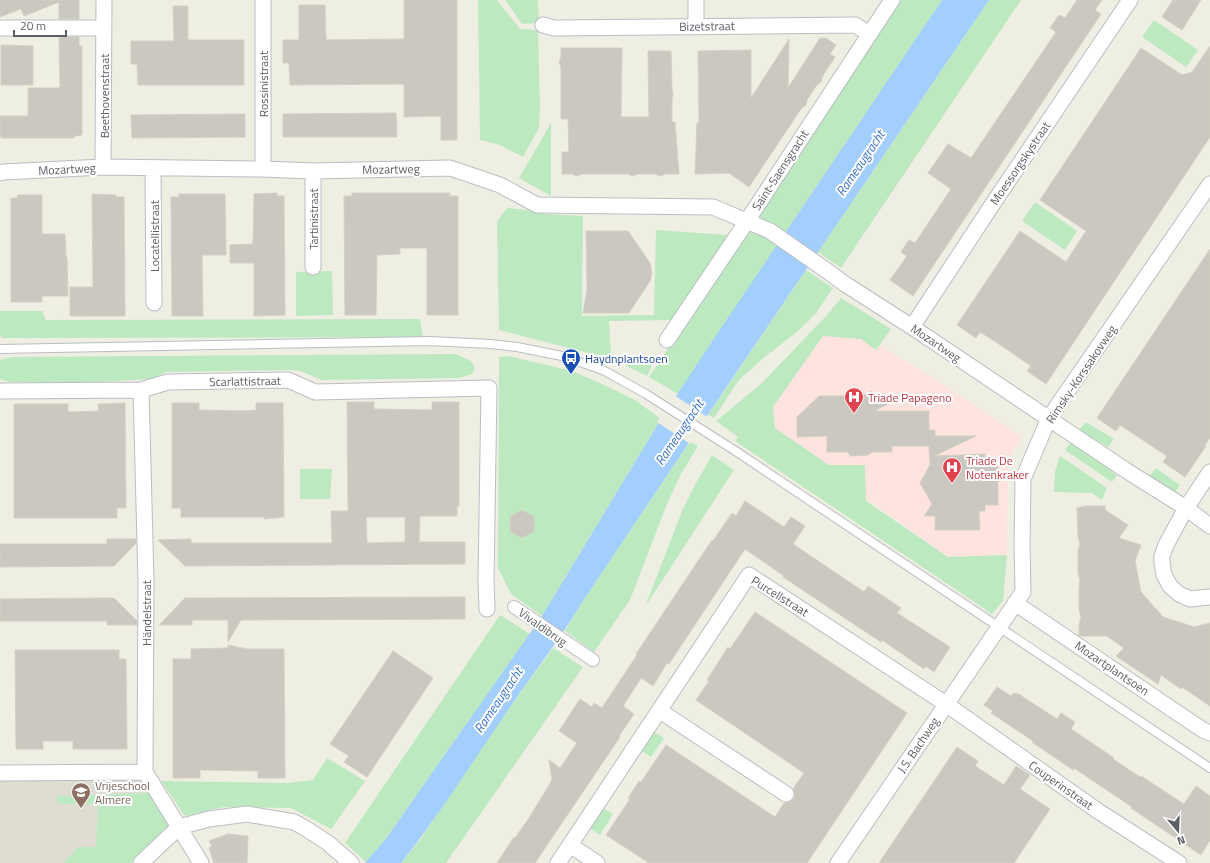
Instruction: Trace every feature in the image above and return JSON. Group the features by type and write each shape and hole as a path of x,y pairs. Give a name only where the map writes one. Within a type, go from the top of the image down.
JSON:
{"street":[{"name":"Beethovenstraat","path":"103,168 104,0"},
{"name":"Rossinistraat","path":"263,0 263,169"},
{"path":"696,0 696,27"},
{"name":"Saint-Saensgracht","path":"667,340 892,0"},
{"name":"Moessorgskystraat","path":"912,327 1130,0"},
{"name":"Bizetstraat","path":"543,25 554,28 855,25 870,34"},
{"path":"0,28 104,28"},
{"name":"Mozartweg","path":"0,173 103,168 263,169 313,171 450,168 500,184 537,205 713,207 770,231 824,268 844,284 912,327 1049,418"},
{"name":"Locatellistraat","path":"153,168 154,303"},
{"name":"Tartinistraat","path":"313,171 313,267"},
{"name":"Rimsky-Korssakovweg","path":"998,627 1023,592 1023,479 1049,418 1210,184"},
{"name":"Scarlattistraat","path":"0,391 141,390 168,382 288,380 315,392 489,388 486,609"},
{"name":"Händelstraat","path":"141,390 146,581 146,772"},
{"path":"1049,418 1127,471 1186,508 1210,526"},
{"path":"1210,472 1186,508 1166,545 1162,556 1164,575 1170,586 1179,594 1190,599 1210,597"},
{"name":"Purcellstraat","path":"558,863 749,575 946,704"},
{"name":"Mozartplantsoen","path":"1015,603 1179,714 1210,733"},
{"name":"Vivaldibrug","path":"514,607 593,660"},
{"name":"J.S. Bachweg","path":"838,863 998,627"},
{"name":"Couperinstraat","path":"946,704 1098,811 1179,863"},
{"path":"660,711 786,794"},
{"path":"0,773 146,772 201,863"},
{"path":"141,863 179,827 209,819 247,814 294,822 328,843 351,863"},
{"path":"570,845 597,863"}],"lane":[{"path":"0,348 429,341 491,344 517,347 562,356 603,370 646,394 734,450 1210,768"}],"shaded area":[{"path":"823,332 865,336 946,386 1022,437 1008,460 1007,555 948,557 773,431 771,405"},
{"name":"Vrijeschool Almere","path":"142,780 173,825 131,863 0,863 0,781"}],"green space":[{"path":"478,0 497,0 520,29 538,30 540,106 539,128 523,157 500,145 480,140"},
{"path":"505,0 538,0 539,23 522,24"},
{"path":"899,0 942,0 678,394 649,377 770,197"},
{"path":"989,0 1021,0 841,268 818,252"},
{"path":"1154,20 1198,50 1186,67 1142,37"},
{"path":"551,123 551,196 519,178"},
{"path":"1035,202 1077,231 1065,250 1022,221"},
{"path":"507,208 544,214 583,216 582,316 654,315 656,230 729,235 675,320 609,321 611,355 657,355 647,376 612,359 499,330 497,221"},
{"path":"806,270 833,288 816,313 798,331 766,356 739,380 714,418 708,415"},
{"path":"332,271 333,315 296,316 296,272"},
{"path":"841,298 891,329 876,350 861,339 823,336 773,407 775,428 829,465 865,465 866,501 948,557 1007,555 1003,601 992,614 735,441 738,437 716,421 762,383 827,315"},
{"path":"0,311 42,311 46,320 420,319 423,337 2,338 0,335"},
{"path":"456,354 471,361 475,368 472,374 459,378 322,380 300,371 290,370 166,372 151,379 80,383 9,382 0,379 0,360 12,357"},
{"path":"508,356 572,371 635,400 661,419 542,616 511,594 498,568 499,357"},
{"path":"1086,422 1114,439 1108,447 1079,430"},
{"path":"690,441 698,446 681,474 667,504 630,600 594,652 565,631 581,604"},
{"path":"1071,442 1117,475 1112,482 1065,450"},
{"path":"712,455 734,470 645,607 682,511"},
{"path":"1060,456 1107,488 1102,500 1092,493 1054,492 1055,472"},
{"path":"1156,468 1180,485 1174,494 1150,475"},
{"path":"300,469 332,469 330,499 300,499"},
{"path":"500,615 530,634 388,836 366,862 345,843"},
{"path":"553,648 583,667 446,863 401,863 422,837 502,718"},
{"path":"653,731 664,738 651,757 640,750"},
{"path":"327,758 365,781 331,829 291,808 224,807 185,816 161,781 288,783 313,780"},
{"path":"151,793 173,825 131,863 64,863 78,847 96,847 98,804 57,804 57,796"},
{"path":"602,807 613,814 600,835 589,828"}],"water":[{"name":"Rameaugracht","path":"942,0 989,0 690,441 562,633 428,828 401,863 365,863 388,836 542,616 661,419"}],"pier":[{"path":"674,395 709,418 690,444 657,422"}],"building":[{"path":"0,0 79,0 79,19 59,19 59,2 24,16 21,9 0,17"},
{"path":"404,0 457,0 457,140 441,140 441,116 404,117 404,84 290,85 289,63 283,63 283,40 299,40 299,5 325,5 326,40 404,39"},
{"path":"1077,0 1102,0 1095,10 1101,14 913,296 890,280 907,256 901,252 909,240 915,243 951,189 928,173 948,144 971,158 1056,32 1050,28 1059,15 1065,18"},
{"path":"1173,0 1201,0 1182,30 1162,17"},
{"path":"173,6 188,6 188,40 244,40 244,85 138,85 137,64 131,64 131,41 174,41"},
{"path":"59,37 79,37 79,46 82,46 82,135 75,136 74,138 1,138 0,116 28,116 28,88 60,88"},
{"path":"820,38 826,38 836,45 830,54 835,57 822,77 821,82 816,86 807,100 806,105 801,109 749,187 729,173 695,174 697,123 699,123 698,51 751,50 751,98 789,39 788,88"},
{"path":"1,45 33,46 33,85 1,85"},
{"path":"1210,46 1210,137 1046,384 1027,371 1031,366 996,342 980,332 976,338 957,325 1020,231 1066,262 1086,231 1040,200 1141,48 1182,75 1192,72"},
{"path":"561,48 622,48 621,117 649,117 648,51 671,51 673,95 672,122 675,122 679,174 665,174 661,176 655,174 637,174 633,176 627,174 582,174 577,176 562,174 562,152 569,152 568,119 561,119 561,67 559,62 561,57"},
{"path":"396,113 397,137 283,137 283,114"},
{"path":"245,114 245,137 132,138 131,115"},
{"path":"277,193 277,196 284,196 285,315 254,316 254,263 230,263 230,245 253,244 254,194"},
{"path":"352,193 450,193 450,196 458,196 458,315 427,315 427,248 400,248 400,254 377,255 376,315 345,315 344,196 352,196"},
{"path":"92,194 116,195 116,197 124,197 125,316 70,316 70,287 93,287"},
{"path":"179,194 225,194 226,255 202,255 203,316 172,316 171,197 179,197"},
{"path":"17,195 42,195 42,234 65,234 68,296 42,296 42,302 11,302 11,198 18,198"},
{"path":"586,231 628,231 650,263 652,274 650,281 629,313 583,313 587,290"},
{"path":"1210,249 1210,438 1185,477 1163,462 1167,456 1120,425 1116,431 1097,418"},
{"path":"871,391 874,396 905,396 874,411 929,411 929,430 935,430 935,436 976,436 934,456 985,454 985,460 998,460 998,505 985,505 985,511 979,511 980,530 935,530 935,516 924,516 932,504 920,483 930,465 929,446 892,446 892,452 872,452 868,455 851,456 847,452 827,452 827,436 797,437 797,417 819,396 845,396 847,392 860,395"},
{"path":"347,402 374,402 374,409 432,410 432,402 459,402 459,506 457,506 457,516 420,516 419,542 465,542 465,564 185,566 158,540 191,539 191,543 332,543 331,511 348,511","holes":["366,517 405,517 405,542 367,543"]},
{"path":"125,403 126,508 117,508 117,518 14,518 14,404 68,404 68,412 99,411 98,404"},
{"path":"172,403 199,403 199,410 243,411 256,410 256,403 283,403 284,517 264,519 264,517 181,517 181,508 172,508"},
{"path":"745,501 784,527 791,517 805,526 793,544 864,592 868,586 901,608 897,613 950,647 934,672 926,666 924,669 882,640 881,642 783,577 784,576 745,549 653,686 641,678 623,706 634,714 535,863 497,863 514,837 515,838 529,818 552,780 549,760 560,768 577,743 559,731 580,699 592,707 594,703 602,708 712,540 713,541 732,513 736,516"},
{"path":"1085,506 1105,506 1105,510 1128,525 1119,538 1141,545 1135,561 1141,592 1163,617 1194,627 1210,623 1210,706 1161,675 1158,684 1116,656 1124,648 1107,636 1079,636 1081,617 1079,610 1080,580 1078,573 1078,551 1080,544 1078,536 1077,508"},
{"path":"522,510 534,517 534,531 522,538 510,531 510,517"},
{"path":"107,539 136,539 136,543 114,566 0,567 0,544 107,544"},
{"path":"465,597 465,619 241,620 228,642 228,620 192,620 192,625 159,625 185,598"},
{"path":"114,598 137,621 137,625 107,625 107,621 0,621 0,599"},
{"path":"755,612 907,713 807,863 649,863 606,835 630,799 628,798 639,781 641,782 666,745 775,817 784,803 790,802 794,799 795,794 793,789 804,773 696,700 709,681 707,680 728,647 730,649"},
{"path":"228,645 247,649 284,649 285,778 258,778 258,771 200,770 200,778 173,778 173,659 191,659 191,649 228,648"},
{"path":"15,650 119,650 119,659 126,659 127,749 73,749 73,741 43,741 43,749 16,749"},
{"path":"393,651 433,678 367,777 344,762 349,756 330,744"},
{"path":"997,687 1011,696 1014,693 1017,695 1017,693 1057,719 1061,713 1075,722 1071,729 1140,777 1141,776 1184,804 1196,786 1210,796 1210,840 1201,855 1074,768 1073,770 991,713 993,711 984,705"},
{"path":"957,747 978,761 975,766 1004,785 1016,766 1030,775 1020,789 1050,809 1014,863 879,863"},
{"path":"228,834 248,836 247,863 214,863 209,848 212,846 209,841"}],"place":[{"name":"Haydnplantsoen","path":"571,375"},
{"name":"Triade Papageno","path":"854,414"},
{"name":"Triade De Notenkraker","path":"952,484"},
{"name":"Vrijeschool Almere","path":"81,809"}]}
